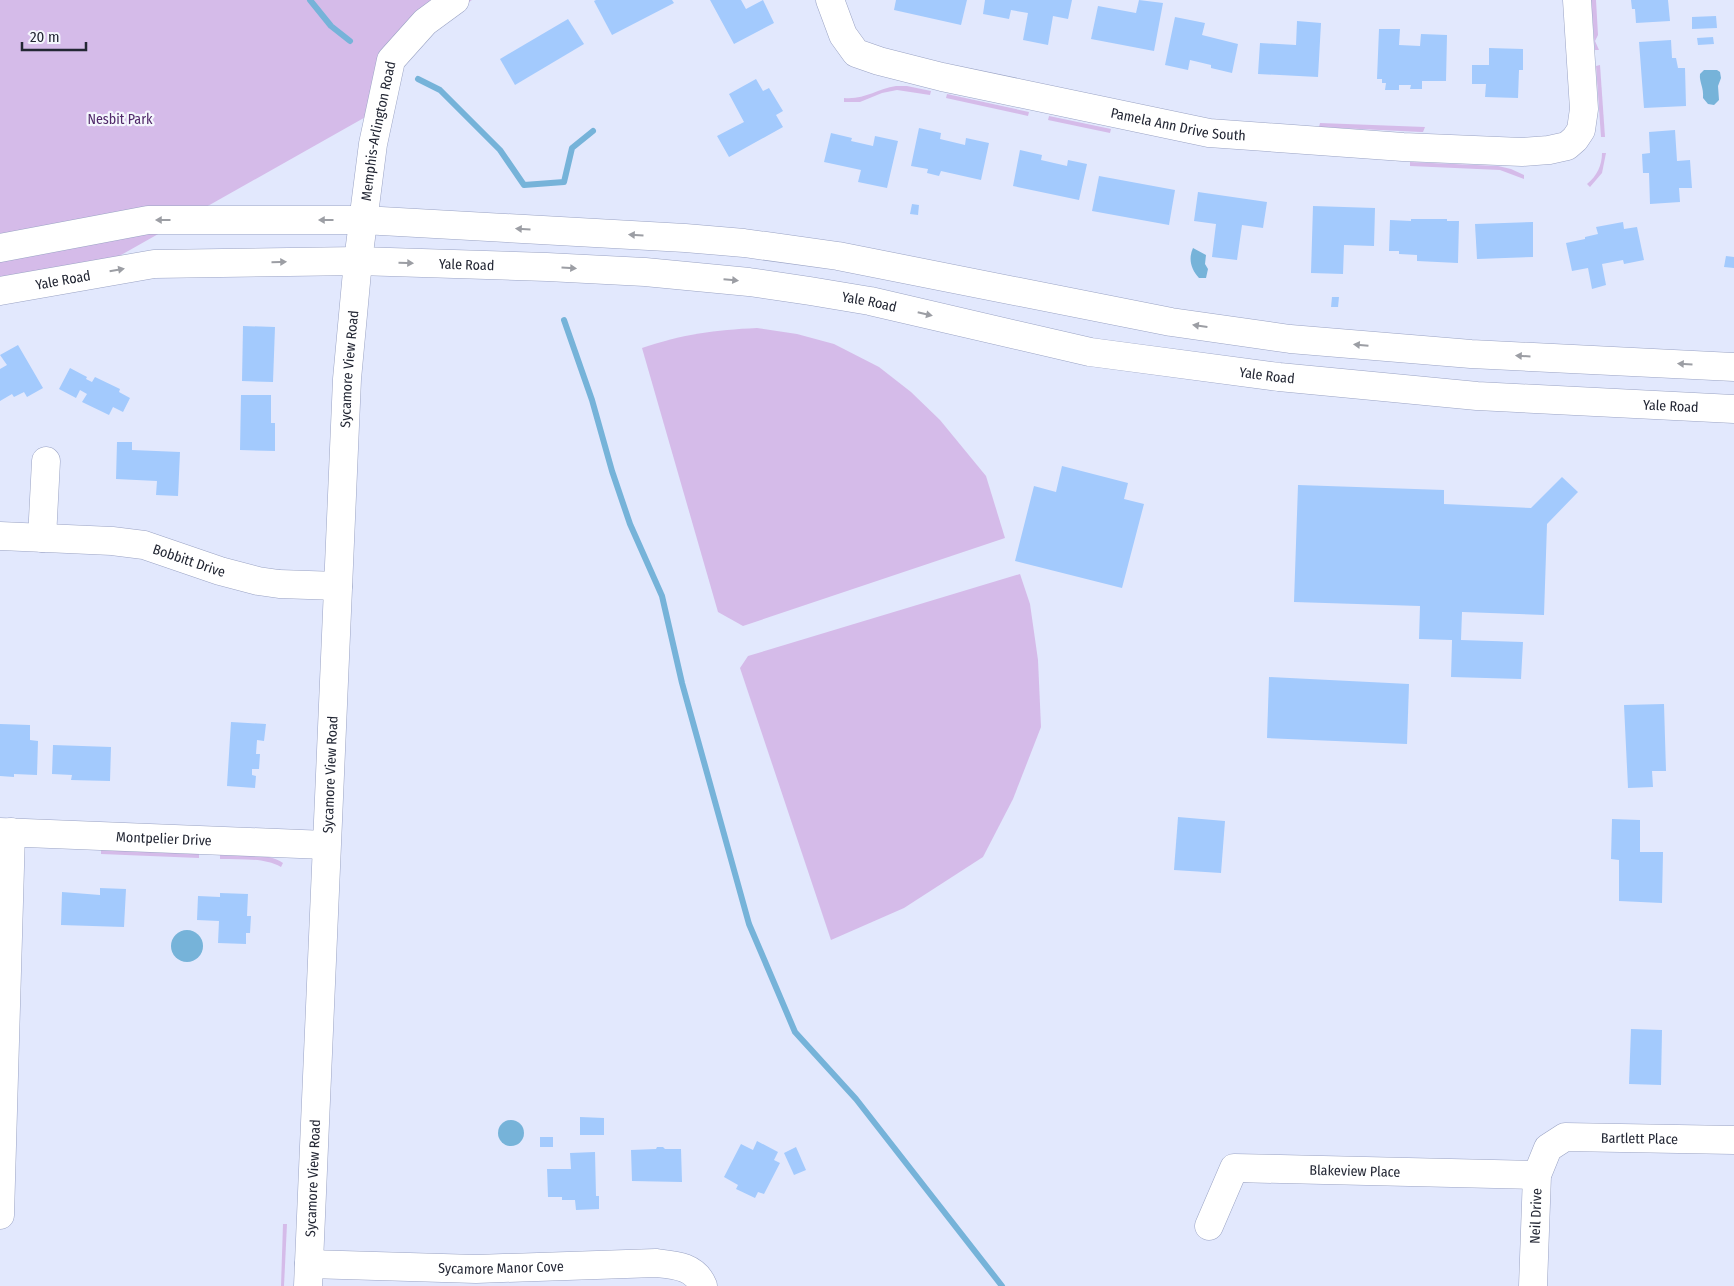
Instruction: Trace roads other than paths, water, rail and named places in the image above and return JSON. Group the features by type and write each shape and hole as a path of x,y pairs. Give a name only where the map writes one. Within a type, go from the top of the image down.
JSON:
{"street":[{"name":"Memphis-Arlington Road","path":"358,261 373,144 391,60 425,22 455,0"},
{"name":"Pamela Ann Drive South","path":"830,0 843,35 850,63 879,61 942,77 1209,134 1403,147 1522,152 1550,150 1567,146 1581,130 1583,119 1577,0"},
{"path":"0,248 148,220 363,220 744,243 838,256 1171,322 1290,339 1471,354 1734,367"},
{"name":"Yale Road","path":"0,291 154,264 358,261 646,272 749,282 870,301 1090,352 1269,376 1477,396 1734,409"},
{"name":"Sycamore View Road","path":"308,1275 348,379 358,261"},
{"path":"42,538 46,461"},
{"name":"Bobbitt Drive","path":"0,536 112,541 144,546 220,571 258,581 279,584 338,586"},
{"path":"0,1215 5,832"},
{"name":"Montpelier Drive","path":"5,832 326,845"},
{"name":"Bartlett Place","path":"1548,1148 1565,1137 1734,1140"},
{"name":"Neil Drive","path":"1532,1286 1537,1175 1548,1148"},
{"name":"Blakeview Place","path":"1209,1226 1234,1168 1537,1175"},
{"name":"Sycamore Manor Cove","path":"308,1275 656,1263 678,1265 701,1271"}],"water":[{"path":"1704,70 1717,70 1720,72 1719,100 1714,105 1708,104 1703,98 1700,74"},
{"path":"1193,248 1206,255 1205,264 1208,269 1206,278 1199,278 1192,267 1191,256"},
{"path":"187,930 193,931 198,935 202,940 202,952 198,957 193,961 187,962 181,961 176,957 172,952 171,946 172,940 176,935 181,931"},
{"path":"511,1120 521,1123 524,1133 521,1143 511,1146 501,1143 498,1133 501,1123"}],"waterway":[{"path":"310,0 331,26 350,41"},
{"path":"418,79 440,90 500,150 524,185 564,182 572,148 593,131"},
{"path":"564,320 592,400 612,471 630,524 662,596 682,683 749,924 795,1032 856,1099 1002,1286"}],"park label":[{"name":"Nesbit Park","path":"120,119"}]}
